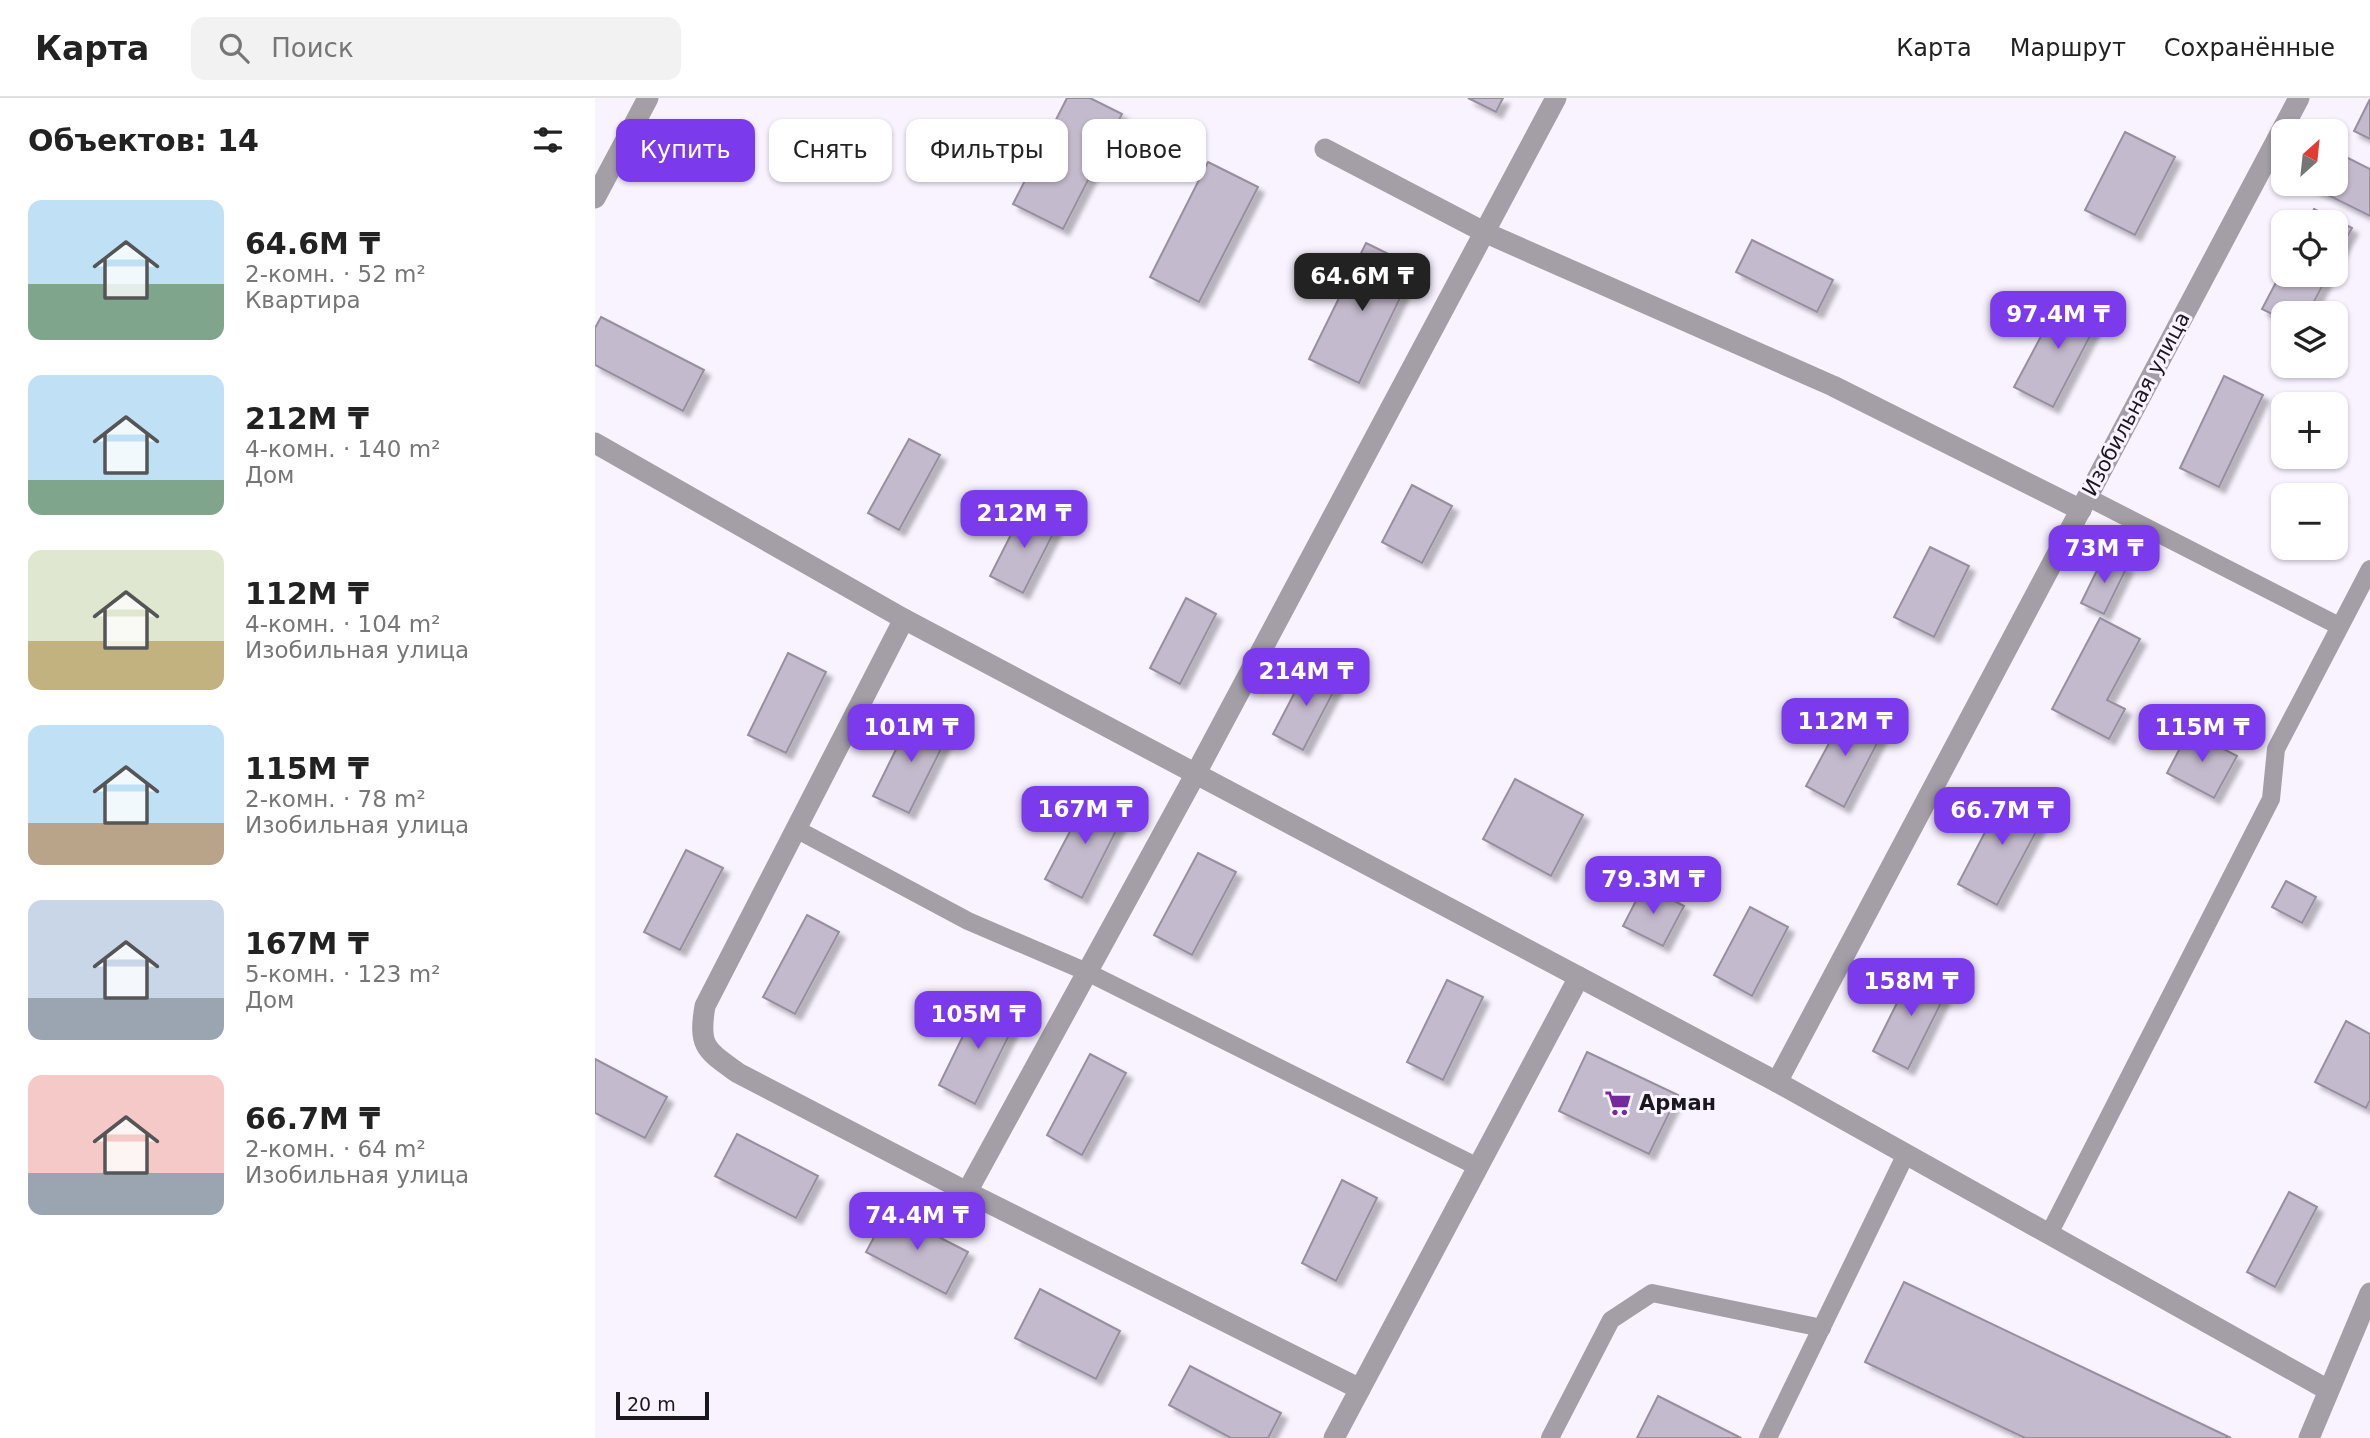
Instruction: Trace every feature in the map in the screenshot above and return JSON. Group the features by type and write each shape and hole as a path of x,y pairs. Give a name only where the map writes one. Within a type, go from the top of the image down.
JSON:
{"street":[{"path":"595,198 648,98"},
{"path":"967,1192 1195,775 1556,98"},
{"name":"Изобильная улица","path":"1777,1082 2299,98"},
{"path":"1325,149 1484,232 1833,386 2084,503"},
{"path":"595,443 904,619 1777,1082 2328,1390"},
{"path":"904,619 705,1006 701,1031 709,1052 738,1073 967,1192 1360,1389"},
{"path":"1334,1438 1579,977"},
{"path":"2309,1438 2370,1293"}],"lane":[{"path":"2084,503 2339,626"},
{"path":"2049,1234 2271,799 2276,749 2370,569"},
{"path":"796,830 968,921 1087,972 1478,1167"},
{"path":"1768,1438 1906,1154"},
{"path":"1550,1438 1611,1320 1651,1293 1822,1328"}],"building":[{"path":"1067,98 1090,98 1122,114 1119,119 1082,119 1082,182 1087,182 1063,229 1013,204 1024,182 1068,182 1068,119 1056,119"},
{"path":"1468,98 1503,98 1496,112"},
{"path":"2370,99 2370,139 2354,131"},
{"path":"2125,132 2175,157 2135,235 2085,210"},
{"path":"2349,158 2370,169 2370,216 2330,196 2349,196"},
{"path":"1208,162 1258,187 1199,302 1150,277 1198,182 1206,182"},
{"path":"1752,240 1833,280 1817,312 1736,272"},
{"path":"1366,243 1415,267 1359,383 1309,359"},
{"path":"2274,287 2322,287 2314,301 2271,301 2271,314 2262,309"},
{"path":"2063,295 2101,315 2053,407 2014,387"},
{"path":"601,317 704,370 683,411 595,365 595,328"},
{"path":"2224,376 2263,395 2219,487 2180,468"},
{"path":"909,439 940,455 899,530 868,513"},
{"path":"1412,485 1452,506 1422,563 1382,542"},
{"path":"1025,507 1058,524 1023,593 990,576"},
{"path":"1930,547 1969,566 1934,637 1894,617"},
{"path":"2104,556 2127,567 2104,614 2081,603"},
{"path":"1186,598 1216,614 1180,684 1150,668"},
{"path":"2100,618 2140,639 2107,700 2125,709 2109,739 2052,709"},
{"path":"788,653 826,672 786,753 748,735"},
{"path":"1308,667 1338,683 1303,750 1273,734"},
{"path":"1847,710 1884,730 1844,807 1806,786"},
{"path":"913,715 949,733 909,813 873,796"},
{"path":"2189,731 2237,756 2214,798 2167,773"},
{"path":"1515,779 1583,815 1551,876 1483,839"},
{"path":"2007,790 2047,811 1997,905 1958,884"},
{"path":"1089,795 1125,813 1082,898 1045,879"},
{"path":"686,850 723,868 680,950 644,932"},
{"path":"1198,853 1236,872 1192,955 1154,935"},
{"path":"2286,881 2316,897 2302,923 2272,907"},
{"path":"1644,885 1684,906 1663,946 1623,926"},
{"path":"1750,907 1788,927 1752,996 1714,975"},
{"path":"807,915 839,932 795,1014 763,997"},
{"path":"1915,967 1950,985 1908,1069 1873,1051"},
{"path":"1447,980 1483,997 1443,1080 1407,1062"},
{"path":"981,999 1018,1017 975,1104 939,1085"},
{"path":"2346,1021 2370,1034 2370,1100 2366,1108 2315,1082"},
{"name":"Арман","path":"1587,1052 1678,1095 1649,1154 1559,1111"},
{"path":"1090,1054 1126,1073 1082,1155 1047,1135"},
{"path":"595,1059 667,1097 645,1138 595,1113"},
{"path":"737,1134 818,1176 796,1218 715,1176"},
{"path":"1342,1180 1377,1198 1336,1281 1302,1263"},
{"path":"2289,1192 2317,1207 2275,1287 2247,1272"},
{"path":"888,1211 968,1252 946,1294 866,1252"},
{"path":"1904,1282 2231,1438 2025,1438 1865,1362"},
{"path":"1040,1289 1120,1331 1096,1379 1015,1338"},
{"path":"1190,1366 1281,1413 1268,1438 1231,1438 1169,1405"},
{"path":"1658,1396 1741,1438 1637,1438"}],"place":[{"name":"Арман","path":"1618,1103"}]}
